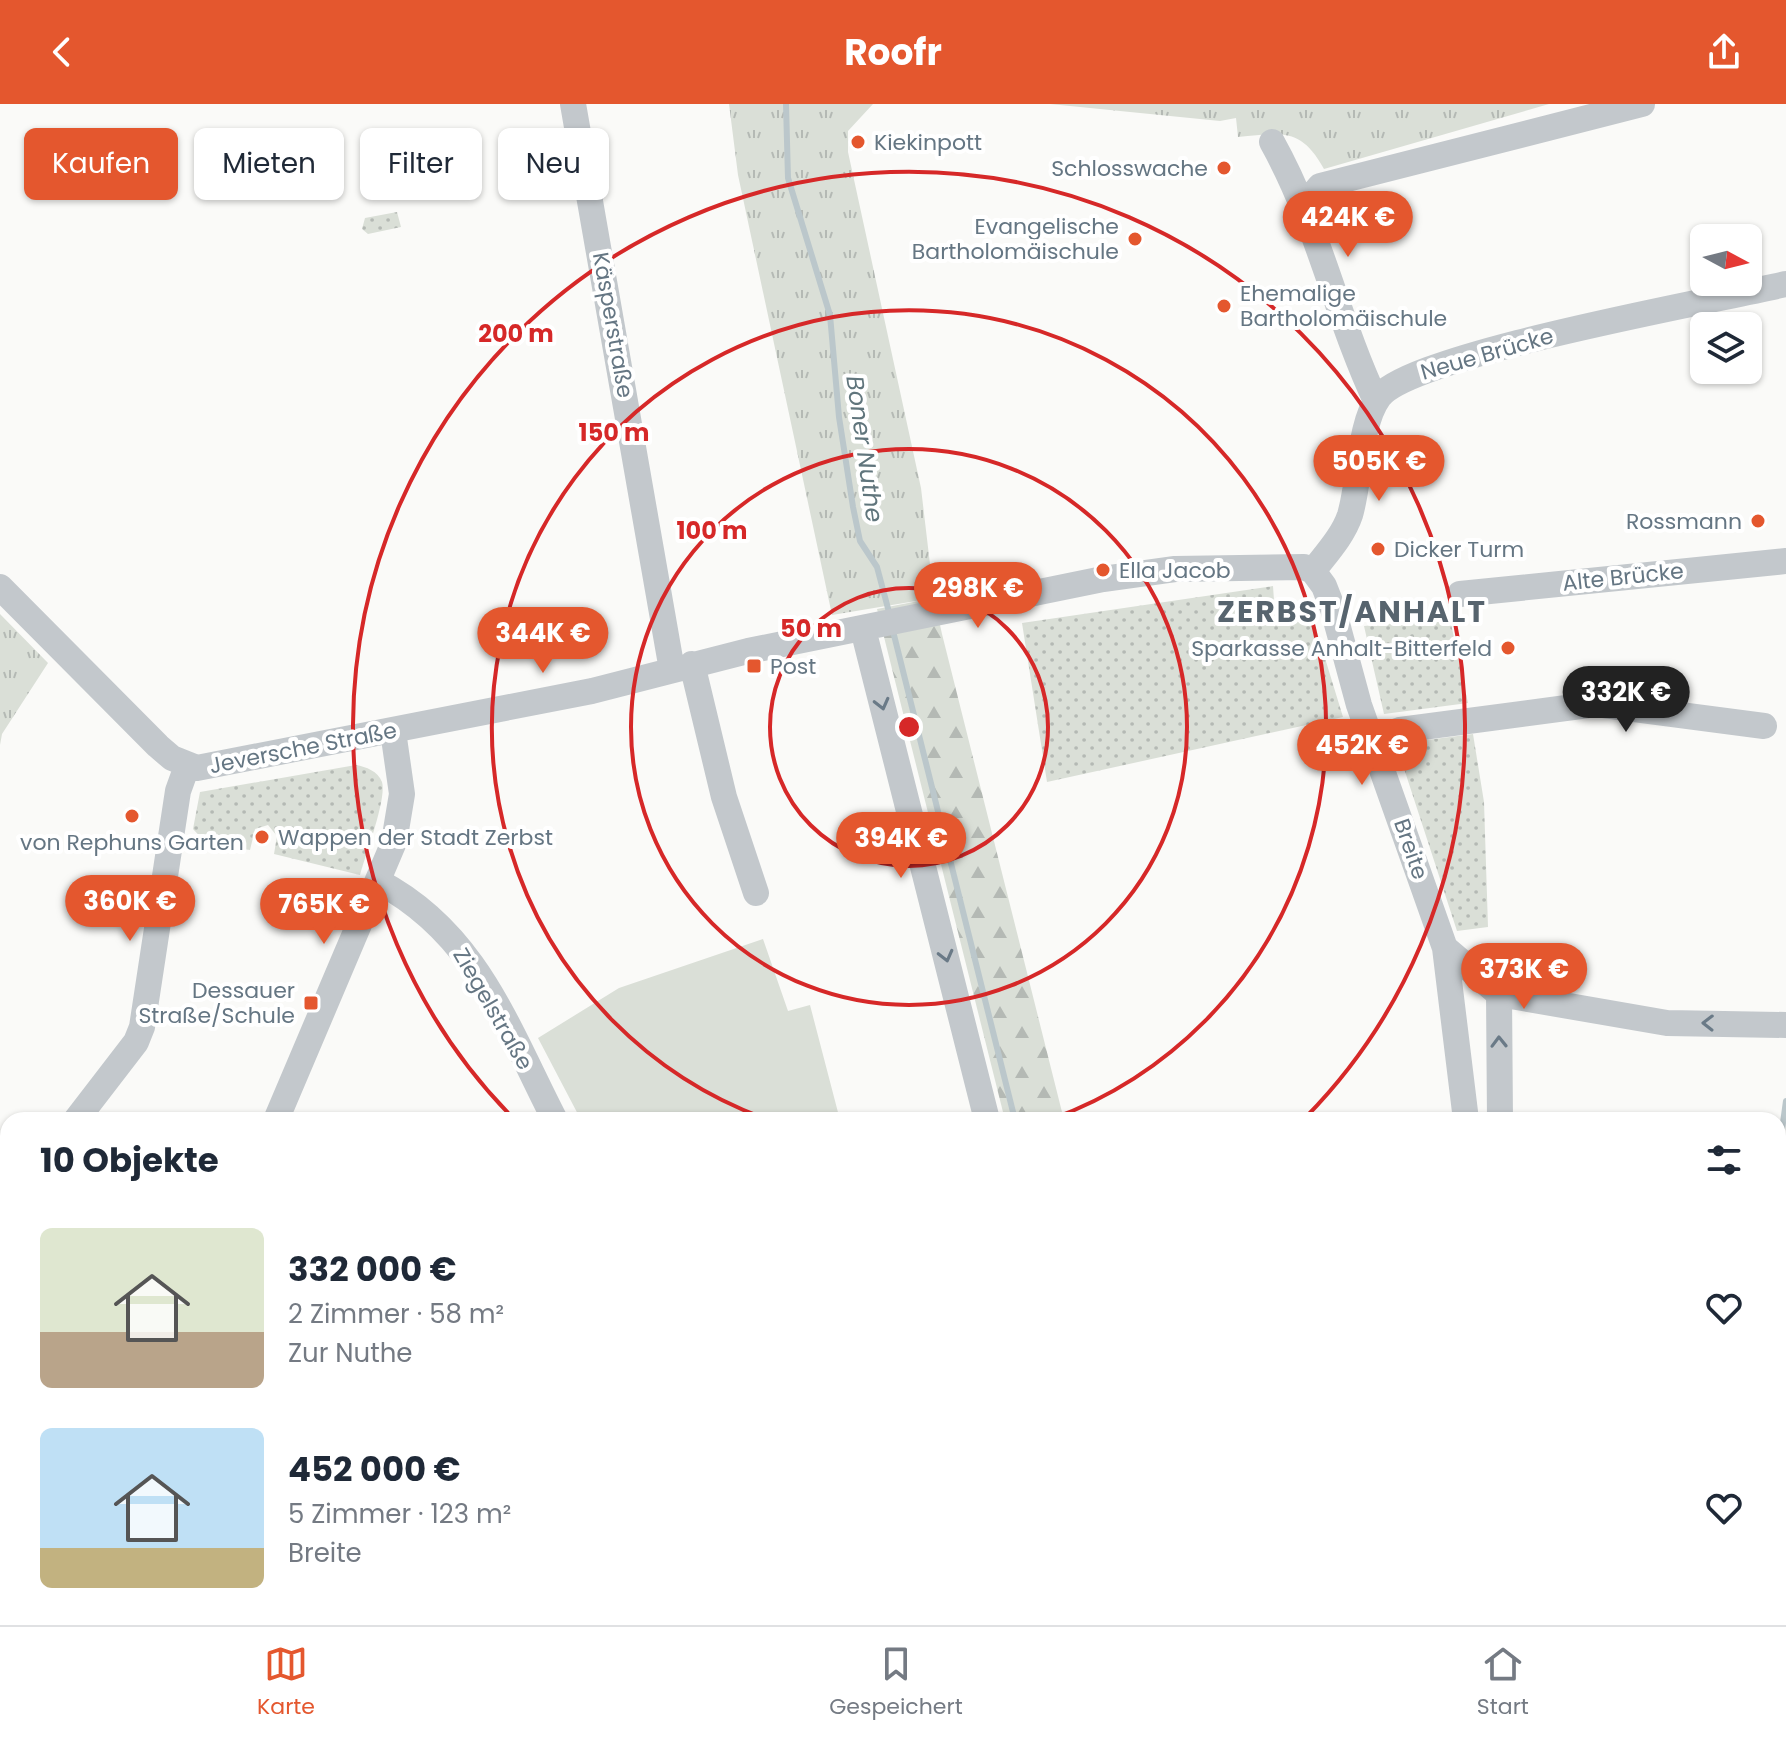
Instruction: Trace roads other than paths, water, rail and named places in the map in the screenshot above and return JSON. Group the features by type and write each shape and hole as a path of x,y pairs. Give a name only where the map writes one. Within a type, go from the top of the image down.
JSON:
{"street":[{"name":"Käsperstraße","path":"573,104 682,667 756,893"},
{"path":"1304,205 1320,186 1642,104"},
{"path":"1272,142 1304,205 1353,351 1376,401 1348,520 1313,571"},
{"name":"Neue Brücke","path":"1376,401 1386,388 1400,380 1454,363 1567,331 1786,284"},
{"name":"Alte Brücke","path":"1460,594 1786,561"},
{"name":"Jeversche Straße","path":"0,587 124,714 172,758 187,766 207,767 592,691 682,667 1088,581 1175,569 1275,566 1313,571"},
{"name":"Breite","path":"1313,571 1324,586 1333,609 1372,740 1445,948 1465,1112"},
{"path":"868,628 985,1112"},
{"path":"1372,740 1400,730 1596,704 1764,726"},
{"path":"279,1112 394,842 402,794 393,731"},
{"path":"82,1112 136,1042 142,1027 178,791 187,766"},
{"name":"Ziegelstraße","path":"379,882 405,896 439,922 474,965 551,1112"},
{"path":"1445,948 1499,994 1667,1023 1786,1025"},
{"path":"1499,994 1500,1112"}],"waterway":[{"name":"Boner Nuthe","path":"786,104 788,178 830,315 839,417 853,507 860,541 877,567 890,616"},
{"name":"Boner Nuthe","path":"892,627 1013,1112"},
{"path":"1784,1112 1786,1101"}],"place":[{"name":"Kiekinpott","path":"858,142"},
{"name":"Schlosswache","path":"1224,168"},
{"name":"Evangelische Bartholomäischule","path":"1135,239"},
{"name":"Ehemalige Bartholomäischule","path":"1224,306"},
{"name":"Rossmann","path":"1758,521"},
{"name":"Dicker Turm","path":"1378,549"},
{"name":"Ella Jacob","path":"1103,570"},
{"name":"Sparkasse Anhalt-Bitterfeld","path":"1508,648"},
{"name":"Post","path":"754,666"},
{"name":"von Rephuns Garten","path":"132,816"},
{"name":"Wappen der Stadt Zerbst","path":"262,837"},
{"name":"Dessauer Straße/Schule","path":"311,1003"}],"district":[{"name":"ZERBST/ANHALT","path":"1352,611"}]}
